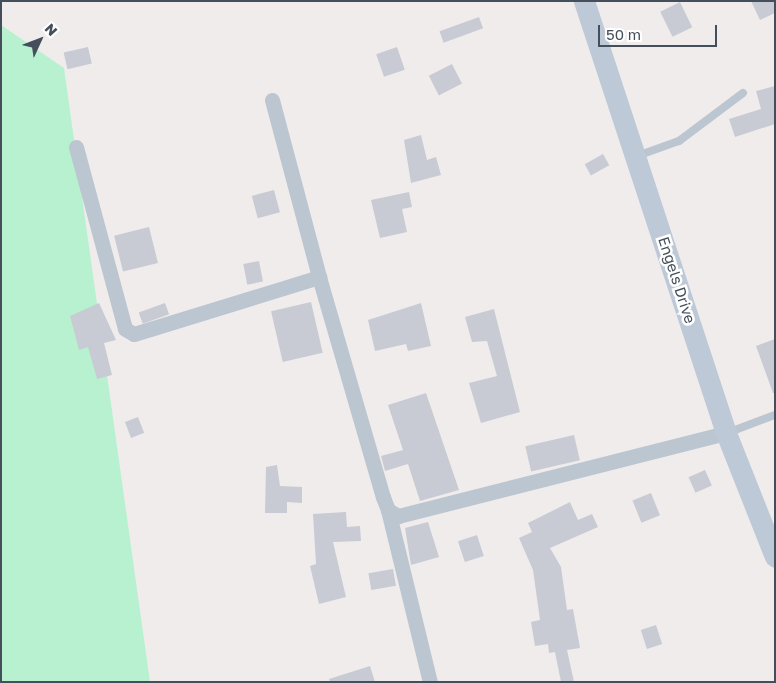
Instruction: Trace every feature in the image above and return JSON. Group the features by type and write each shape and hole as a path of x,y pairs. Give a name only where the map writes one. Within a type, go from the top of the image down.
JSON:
{"street":[{"name":"Engels Drive","path":"584,1 637,156 726,433 775,557"},
{"path":"272,100 319,277 388,510 430,682"},
{"path":"76,147 125,329 134,334 319,277"},
{"path":"388,510 398,516 726,433"}],"lane":[{"path":"637,156 679,141 743,93"},
{"path":"726,433 775,416"}],"green space":[{"path":"1,25 64,68 150,682 1,682"}],"building":[{"path":"751,1 775,1 775,13 760,20"},
{"path":"680,2 692,27 673,37 660,12"},
{"path":"479,17 483,28 444,43 440,31"},
{"path":"88,47 92,64 67,69 64,53"},
{"path":"397,47 405,70 384,77 376,54"},
{"path":"452,64 462,84 439,95 429,76"},
{"path":"775,86 775,124 735,137 729,119 761,109 756,91"},
{"path":"421,135 427,160 436,157 441,175 411,183 404,140"},
{"path":"603,154 609,165 591,176 585,164"},
{"path":"274,190 280,212 258,218 252,196"},
{"path":"409,192 412,207 402,209 407,232 380,238 371,200"},
{"path":"149,227 158,263 123,272 114,236"},
{"path":"259,261 263,282 247,285 243,264"},
{"path":"311,302 323,353 283,362 271,311"},
{"path":"99,303 116,340 104,343 112,375 97,379 88,347 79,350 70,316"},
{"path":"165,303 169,314 143,324 139,313"},
{"path":"421,303 431,346 408,351 406,344 375,351 368,320"},
{"path":"494,309 520,412 481,423 469,383 497,376 487,341 472,342 465,317"},
{"path":"775,339 775,393 773,393 756,346"},
{"path":"426,393 459,490 420,501 408,464 385,471 381,456 403,450 388,405"},
{"path":"138,417 144,433 131,438 125,422"},
{"path":"574,435 580,460 531,472 525,446"},
{"path":"277,465 280,486 302,487 302,503 287,502 287,513 265,513 266,467"},
{"path":"705,470 712,486 695,493 689,477"},
{"path":"651,493 660,515 641,523 632,500"},
{"path":"570,502 578,520 592,514 598,527 550,548 561,567 567,610 573,609 580,648 567,650 574,682 561,682 555,652 549,653 548,644 535,646 531,622 540,620 533,570 519,538 532,532 528,523"},
{"path":"346,512 347,527 360,526 361,541 333,542 346,597 319,604 310,566 316,564 313,514"},
{"path":"428,522 439,557 411,565 405,528"},
{"path":"477,535 484,556 465,562 458,541"},
{"path":"393,569 396,586 371,590 368,573"},
{"path":"656,625 662,644 647,649 641,630"},
{"path":"370,666 375,682 330,682 329,679"}]}
